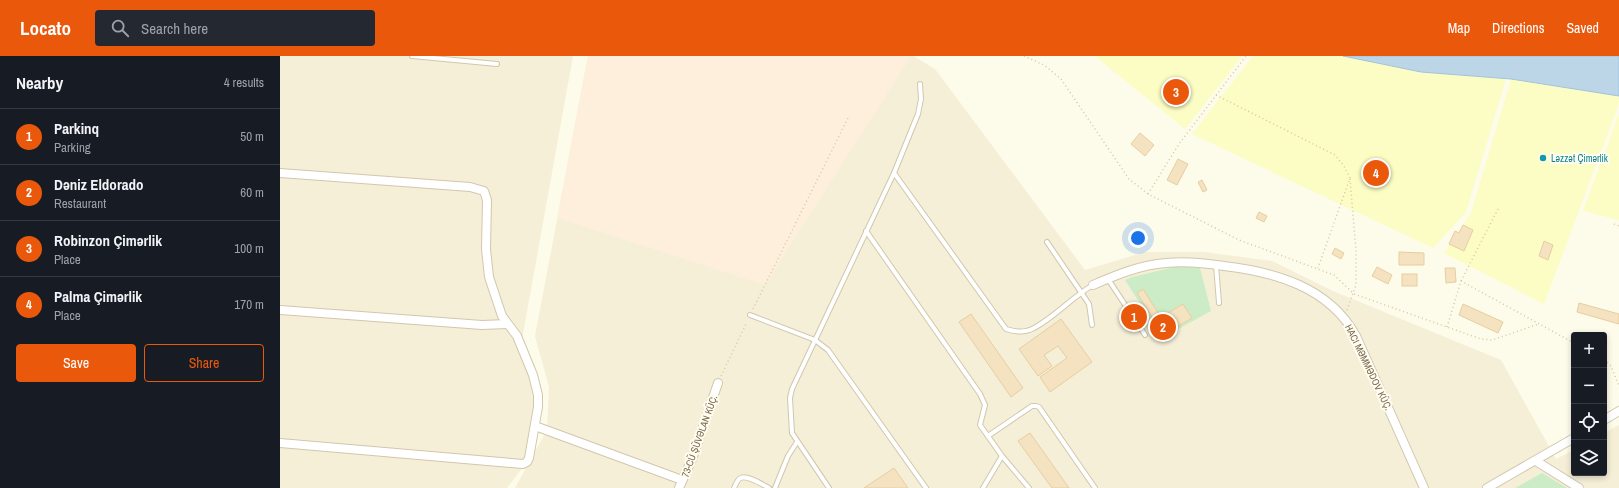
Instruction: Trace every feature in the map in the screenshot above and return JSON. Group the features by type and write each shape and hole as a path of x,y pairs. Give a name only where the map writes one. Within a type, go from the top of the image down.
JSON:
{"street":[{"path":"280,173 470,187 484,191 487,200 486,249 489,277 498,305 507,324 517,336 536,388 538,402 529,458 527,462 523,464 280,443"},
{"path":"1093,285 1108,278 1135,269 1166,263 1216,265 1262,272 1286,279 1316,293 1344,317 1356,336 1424,488"},
{"path":"280,310 482,325 507,324"},
{"name":"73-CÜ ŞÜVƏLAN KÜÇ.","path":"678,488 692,459 718,383"},
{"path":"1607,418 1619,411"},
{"path":"535,426 682,480"},
{"path":"1486,488 1571,440"},
{"path":"1536,461 1579,488"}],"lane":[{"path":"412,56 497,64"},
{"path":"829,488 792,433 790,398 795,379 815,340 894,172 918,114 921,99 920,84"},
{"path":"894,172 1006,329 1014,332 1034,328 1093,285"},
{"path":"866,231 980,394 985,405 980,424 1002,456 1029,488"},
{"path":"1046,242 1082,292 1091,309 1092,325"},
{"path":"1216,265 1219,303"},
{"path":"1108,278 1145,335"},
{"path":"750,315 815,340 828,350 834,356 926,488"},
{"path":"988,436 1036,406 1039,408 1095,488"},
{"path":"775,488 788,456 797,442"},
{"path":"983,488 1002,456"},
{"path":"734,488 739,479 748,478 769,488"}],"path":[{"path":"1024,56 1044,65 1061,79 1129,179 1148,194 1238,240 1334,274 1354,294 1481,340 1492,340 1539,324"},
{"path":"1148,194 1179,144 1246,56"},
{"path":"1216,96 1335,155 1344,166 1350,178 1356,251 1356,285 1354,294 1344,317"},
{"path":"718,383 750,315 849,116"},
{"path":"1318,268 1350,178"},
{"path":"1447,327 1461,281 1498,209"},
{"path":"1614,224 1619,226"},
{"path":"1461,281 1571,341"},
{"path":"1607,363 1611,366 1619,386"}],"shaded area":[{"path":"280,56 573,56 521,345 538,395 527,462 507,488 280,488"},
{"path":"588,56 913,56 935,69 1085,270 1145,252 1204,252 1272,261 1333,291 1501,360 1556,459 1571,452 1571,476 1607,476 1607,431 1619,425 1619,488 515,488 547,430 549,387 535,336"},
{"path":"588,56 907,56 910,58 765,285 557,218"},
{"path":"1179,266 1200,268 1211,311 1162,338 1125,280"},
{"path":"1542,473 1567,488 1515,488"}],"sand":[{"path":"1095,56 1242,56 1185,129"},
{"path":"1253,56 1343,56 1421,72 1506,79 1466,212 1433,248 1192,134"},
{"name":"Ləzzət Çimərlik","path":"1511,79 1619,96 1619,104 1544,304 1444,253 1471,213"},
{"path":"1619,114 1619,220 1583,211"}],"water":[{"path":"1343,56 1619,56 1619,96 1511,79 1421,72"}],"building":[{"path":"1140,133 1154,145 1145,156 1131,144"},
{"path":"1178,159 1188,164 1177,185 1167,180"},
{"path":"1202,180 1207,190 1203,192 1198,182"},
{"path":"1259,212 1267,216 1264,222 1256,218"},
{"path":"1463,225 1473,230 1464,251 1449,244 1455,231 1459,233"},
{"path":"1544,241 1553,245 1548,260 1539,256"},
{"path":"1335,248 1344,253 1341,259 1332,254"},
{"path":"1399,252 1424,253 1424,265 1399,265"},
{"path":"1377,267 1392,275 1388,284 1372,276"},
{"path":"1445,268 1455,268 1456,282 1446,283"},
{"path":"1402,274 1417,274 1417,286 1402,286"},
{"path":"1143,289 1164,322 1171,317 1168,313 1183,304 1192,318 1163,335 1137,293"},
{"path":"1579,303 1619,314 1619,324 1577,312"},
{"path":"1463,304 1503,322 1498,333 1459,315"},
{"path":"971,314 1023,388 1011,397 959,322"},
{"path":"1061,319 1092,362 1050,392 1040,377 1067,358 1058,346 1044,355 1052,366 1038,376 1019,349"},
{"path":"1030,433 1069,488 1052,488 1018,441"},
{"path":"894,468 908,488 864,488"}],"place":[{"name":"Robinzon Çimərlik","path":"1176,92"},
{"name":"Ləzzət Çimərlik","path":"1543,158"},
{"name":"Palma Çimərlik","path":"1376,173"},
{"name":"Parkinq","path":"1134,317"},
{"name":"Dəniz Eldorado","path":"1163,327"}]}
